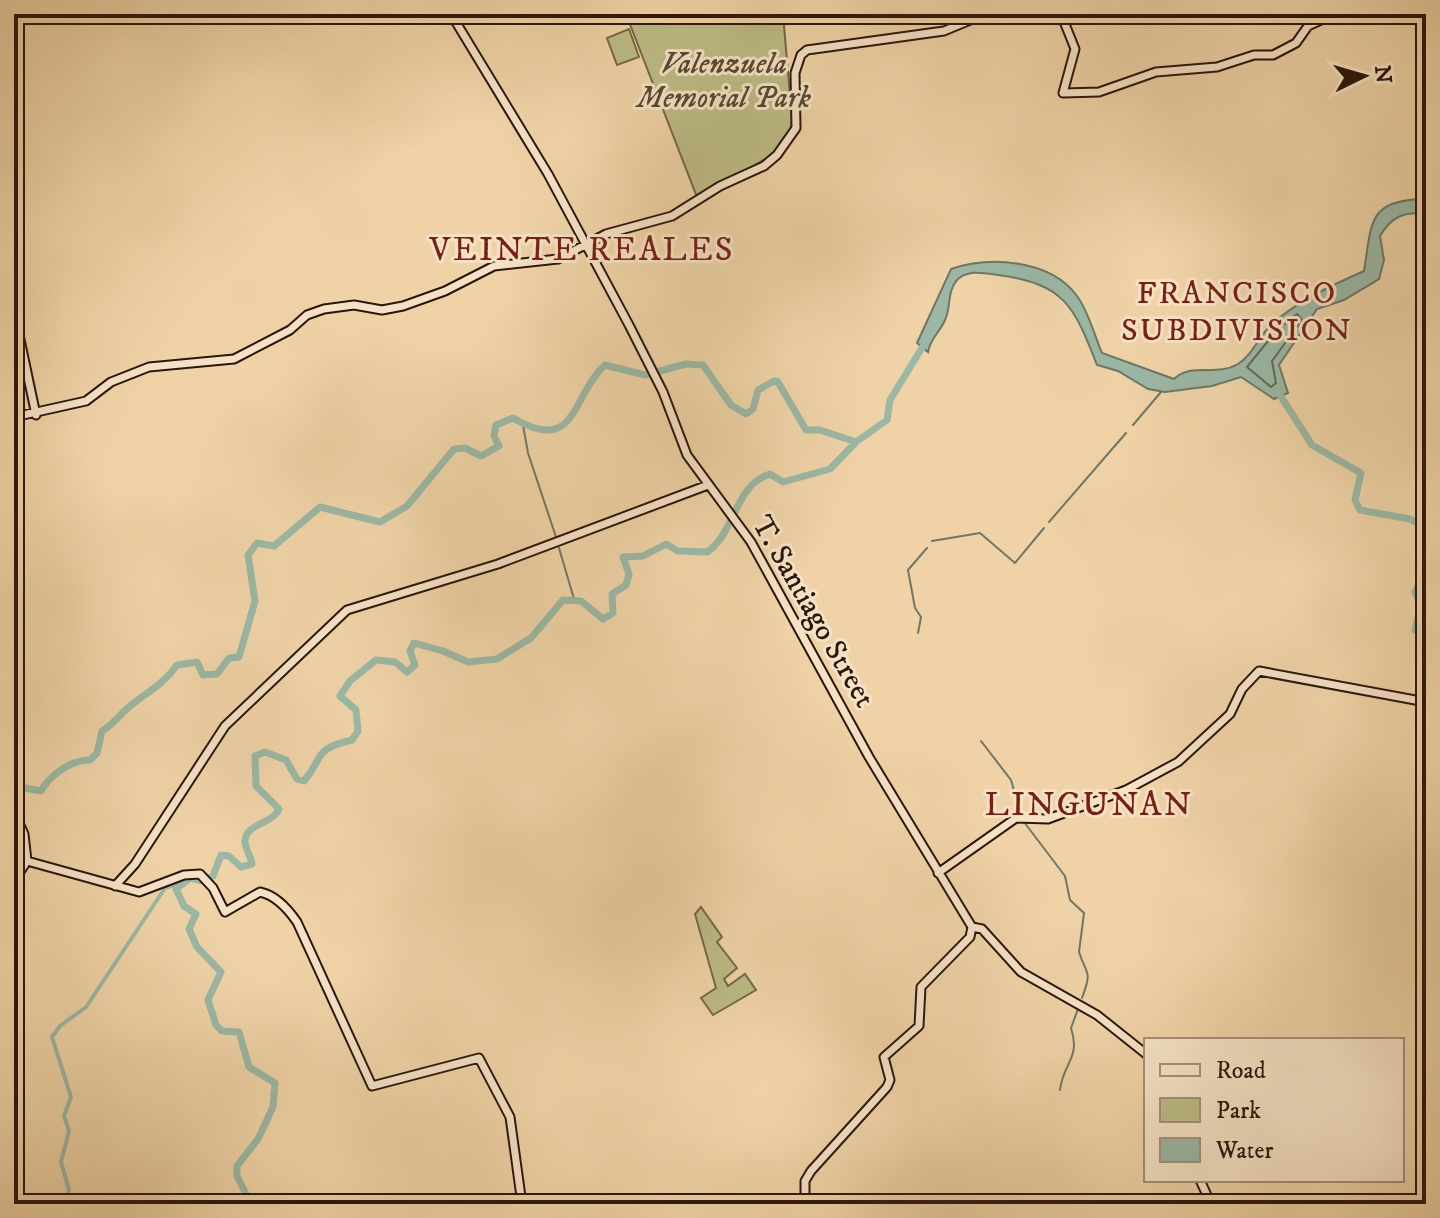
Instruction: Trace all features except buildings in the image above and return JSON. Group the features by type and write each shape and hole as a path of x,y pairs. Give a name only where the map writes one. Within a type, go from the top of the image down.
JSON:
{"street":[{"name":"T. Santiago Street","path":"451,14 548,174 652,369 680,442 736,521 972,927 982,929 1021,972 1097,1015 1144,1052"},
{"path":"14,417 36,415 86,401 118,378 149,367 234,359 290,330 307,315 329,307 354,305 382,310 403,306 445,291 494,266 543,263 586,246 606,234 672,216 720,186 771,161 796,128 795,73 801,55 807,50 944,31 985,14"},
{"path":"1061,14 1074,41 1075,53 1063,93 1099,92 1156,72 1217,67 1254,55 1273,55 1296,43 1308,26 1334,14"},
{"path":"14,311 36,415"},
{"path":"115,886 135,864 225,726 347,610 498,564 708,485"},
{"path":"938,873 1016,818 1048,819 1122,792 1178,762 1219,726 1249,680 1261,670 1426,702"},
{"path":"14,812 24,834 27,861 14,881"},
{"path":"27,861 139,892 191,873 204,876 225,912 263,892 289,910 372,1086 479,1058 510,1117 522,1204"},
{"path":"805,1204 805,1181 811,1171 887,1087 890,1080 884,1057 919,1026 921,987 970,937 972,927"},
{"path":"1201,1182 1211,1204"}],"green space":[{"name":"Valenzuela Memorial Park","path":"626,14 783,14 792,119 780,147 754,166 697,197"},
{"path":"629,29 639,57 617,65 607,38"},
{"path":"701,907 722,937 717,942 737,968 724,979 728,986 745,974 756,990 713,1015 701,998 716,988 695,914"}],"water":[{"path":"1426,199 1426,214 1399,217 1380,236 1384,260 1379,279 1344,300 1317,309 1279,365 1288,393 1274,399 1241,377 1212,386 1165,392 1148,389 1118,371 1097,365 1073,313 1053,292 1021,279 993,274 971,273 957,280 945,320 928,352 917,343 951,269 1001,262 1036,268 1065,284 1085,309 1102,353 1174,379 1188,371 1230,368 1243,360 1268,328 1284,314 1364,271 1372,227 1383,209 1407,200"}],"waterway":[{"path":"251,1204 237,1176 237,1166 258,1139 273,1107 275,1083 249,1067 239,1032 222,1031 216,1025 208,1000 221,972 197,947 189,929 196,914 184,906 176,889 190,878 202,881 213,876 221,855 229,856 241,867 252,864 245,842 247,834 279,809 256,786 255,756 265,752 286,760 297,779 304,781 325,751 352,740 358,731 356,710 340,696 350,681 376,660 395,662 407,672 415,665 410,651 414,643 468,662 497,659 531,638 563,600 581,601 603,619 613,613 612,594 626,585 629,574 623,557 643,556 666,544 678,551 707,552 717,544 741,499 758,480 770,474 783,482 830,469 856,442 887,420 890,400 925,343"},
{"path":"14,786 41,791 62,769 90,760 97,753 102,731 177,665 197,662 203,675 217,674 229,658 239,657 255,601 248,555 257,543 274,546 320,507 380,522 407,506 454,449 465,448 481,456 499,446 494,436 496,425 513,418 534,428 550,430 561,426 605,365 645,375 686,364 703,365 731,405 746,414 753,409 758,390 774,381 778,382 806,430 820,430 856,442"},
{"path":"1133,425 1161,392"},
{"path":"1278,392 1312,445 1361,473 1355,500 1360,510 1410,519 1426,528"},
{"path":"523,425 528,453 556,537"},
{"path":"1049,522 1126,433"},
{"path":"932,541 980,533 1015,563 1044,528"},
{"path":"559,548 574,599"},
{"path":"918,633 921,617 915,608 908,570 927,548"},
{"path":"1426,572 1415,592 1421,605 1415,630 1426,631"},
{"path":"981,741 1011,780 1020,812"},
{"path":"1024,822 1065,876 1070,900 1084,913 1079,952 1088,977 1082,998"},
{"path":"65,1204 69,1190 61,1162 69,1131 64,1116 71,1097 52,1037 60,1026 86,1007 165,888 180,883"},
{"path":"1060,1090 1073,1054 1071,1028 1078,1009"},
{"path":"1388,1204 1392,1200 1426,1195"}],"district":[{"name":"VEINTE REALES","path":"582,248"},
{"name":"FRANCISCO SUBDIVISION","path":"1237,310"},
{"name":"LINGUNAN","path":"1089,803"}]}
